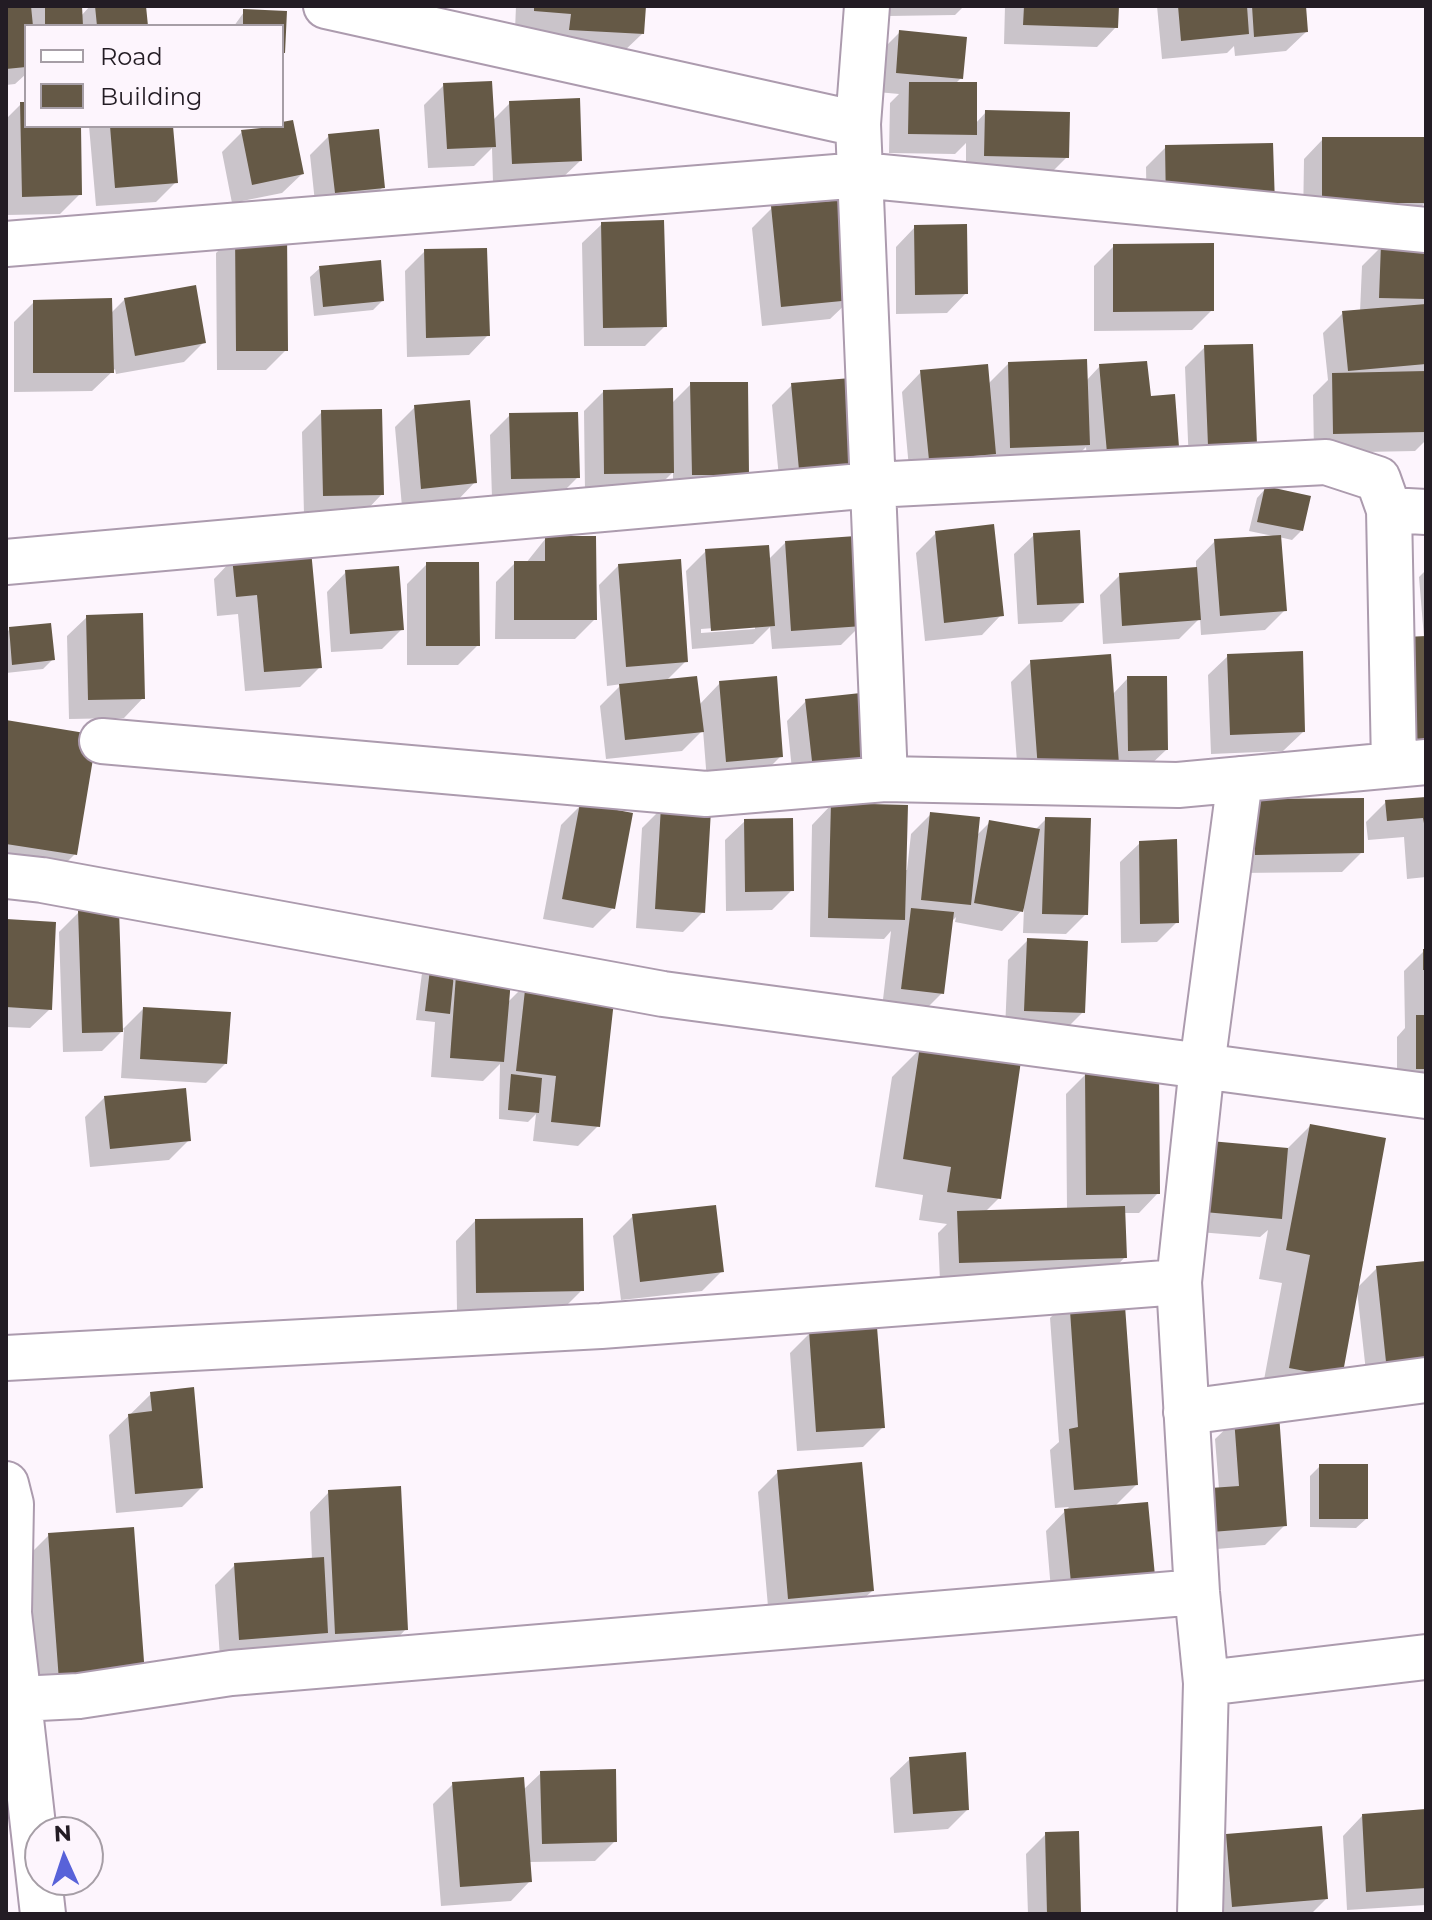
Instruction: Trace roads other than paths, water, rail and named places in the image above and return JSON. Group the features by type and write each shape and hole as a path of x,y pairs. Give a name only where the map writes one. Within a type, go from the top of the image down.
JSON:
{"street":[{"path":"326,6 858,124"},
{"path":"867,6 858,124 885,779"},
{"path":"6,244 861,175 1426,230"},
{"path":"6,562 873,485 1326,462 1378,479 1408,511 1410,763 1178,785 885,779 706,794 102,741"},
{"path":"1200,1914 1206,1683 1197,1592 1179,1282 1202,1066 1240,779"},
{"path":"6,876 73,885 663,994 1426,1096"},
{"path":"6,1358 601,1326 1179,1282"},
{"path":"1186,1412 1426,1380"},
{"path":"6,1484 11,1504 8,1614 43,1914"},
{"path":"19,1699 79,1696 231,1673 1197,1592"},
{"path":"1206,1683 1426,1657"}]}
